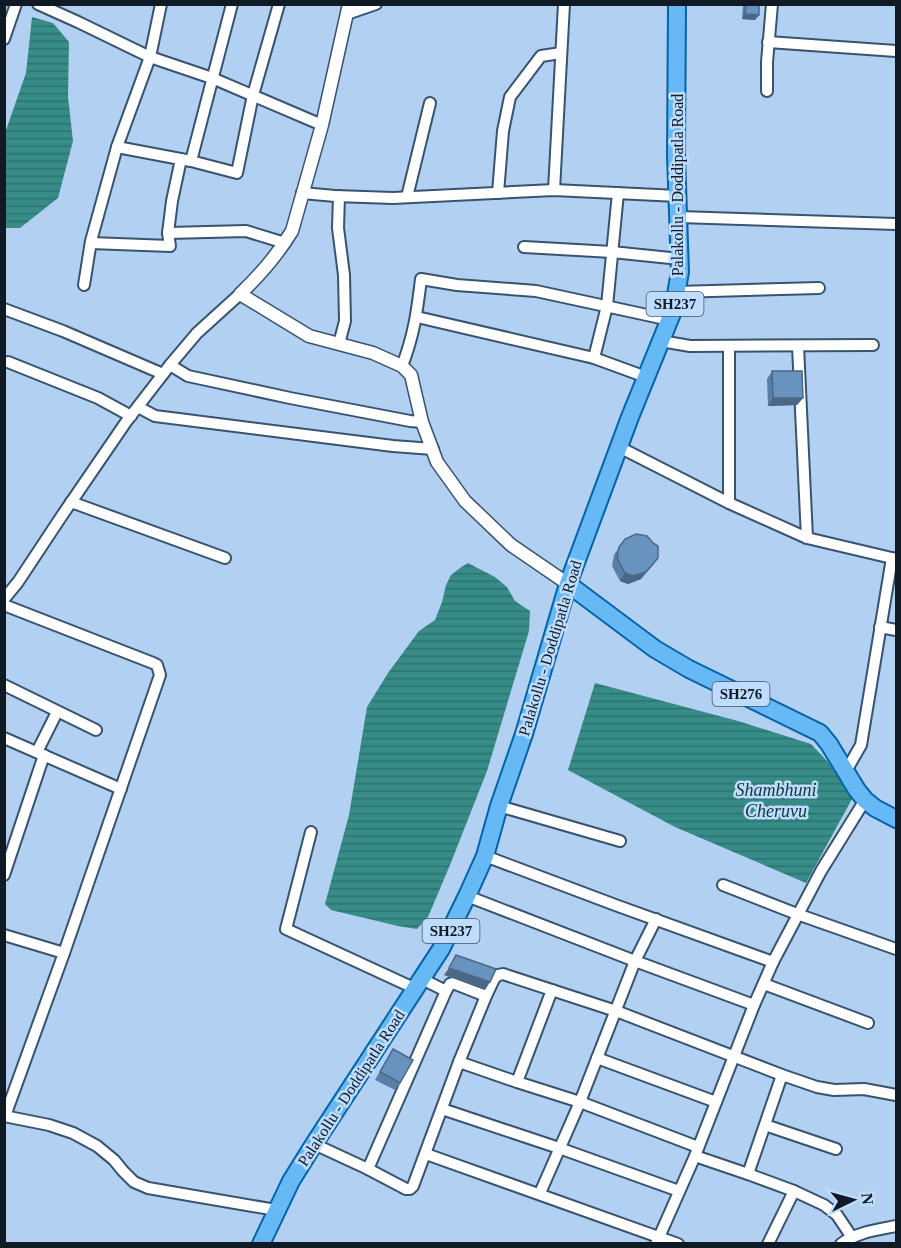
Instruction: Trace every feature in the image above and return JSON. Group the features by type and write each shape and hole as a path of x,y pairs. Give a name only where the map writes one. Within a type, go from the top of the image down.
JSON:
{"main road":[{"name":"Palakollu - Doddipatla Road","path":"261,1244 291,1181 441,949 485,856 568,584 646,377 670,320 680,272 676,155 677,4"},
{"name":"SH276","path":"568,584 655,648 689,669 820,733 830,744 865,800 897,819"}],"street":[{"path":"4,39 16,4"},
{"path":"38,4 61,9 150,57 212,78 322,125"},
{"path":"84,285 91,243 117,147 150,57 162,4"},
{"path":"91,243 170,246 168,233 172,201 212,78 232,4"},
{"path":"117,147 186,160 237,173 253,95 279,4"},
{"path":"276,1210 148,1188 134,1182 114,1160 97,1146 73,1133 49,1125 5,1116 160,675 157,665 5,601 71,502 167,369 197,333 249,285 285,243 292,231 322,125 348,7 376,4"},
{"path":"554,190 564,4"},
{"path":"767,91 768,42 772,4"},
{"path":"768,42 897,51"},
{"path":"498,193 503,131 510,97 541,56 561,53"},
{"path":"407,197 430,103"},
{"path":"302,193 393,198 554,190 678,196"},
{"path":"594,358 607,306 618,193"},
{"path":"339,196 338,228 344,275 345,321 339,344"},
{"path":"679,217 897,224"},
{"path":"168,233 246,231 285,243"},
{"path":"524,247 680,259"},
{"path":"402,366 417,316 421,279 457,285 537,291 670,320"},
{"path":"677,292 819,288"},
{"path":"240,294 309,336 373,353 402,366 411,375 422,422 437,462 465,501 512,545 568,584"},
{"path":"4,309 188,376 290,398 422,422"},
{"path":"417,316 594,358 646,377"},
{"path":"661,341 690,346 873,345"},
{"path":"729,346 729,503"},
{"path":"798,346 807,538"},
{"path":"8,362 98,398 155,416 382,445 433,449"},
{"path":"619,447 729,503 807,538 894,559 880,627 861,745 846,771"},
{"path":"71,502 225,558"},
{"path":"880,627 897,630"},
{"path":"4,685 96,730"},
{"path":"4,875 41,754 57,712"},
{"path":"4,738 121,789"},
{"path":"657,1240 696,1152 773,962 820,871 865,800"},
{"path":"499,806 620,841"},
{"path":"311,832 286,928 419,984 446,991"},
{"path":"485,856 773,962"},
{"path":"723,885 897,949"},
{"path":"467,896 635,962 754,1005"},
{"path":"540,1193 580,1102 635,962 656,919"},
{"path":"4,934 64,953"},
{"path":"314,1144 410,1189 426,1154 459,1062 486,996 494,979 503,974 616,1011 817,1087 834,1090 864,1089 897,1095"},
{"path":"368,1169 450,984 453,983 486,996"},
{"path":"764,984 868,1023"},
{"path":"517,1082 552,990"},
{"path":"597,1058 716,1102"},
{"path":"459,1062 580,1102 748,1174 794,1191 824,1205 837,1215 851,1236"},
{"path":"748,1174 782,1075"},
{"path":"442,1109 679,1191"},
{"path":"765,1125 836,1149"},
{"path":"426,1154 540,1193 657,1240 678,1244"},
{"path":"768,1244 794,1191"},
{"path":"841,1244 851,1236 897,1226"}],"water":[{"path":"32,17 53,23 69,42 68,97 73,141 58,198 20,228 5,228 5,133 26,73"},
{"path":"468,563 495,577 507,587 515,601 530,611 529,631 487,771 450,865 428,917 417,929 331,910 325,904 349,815 367,707 388,673 419,631 435,620 451,575"},
{"name":"Shambhuni Cheruvu","path":"595,683 738,721 811,744 829,763 852,799 806,883 675,827 568,770"}],"building":[{"path":"746,4 759,4 759,15 745,14"},
{"path":"772,371 802,371 803,398 773,398"},
{"path":"636,534 647,536 658,546 658,558 646,572 633,576 625,573 617,558 619,547 625,539"},
{"path":"456,955 496,969 490,982 449,968"},
{"path":"393,1049 413,1060 400,1083 380,1072"}]}
